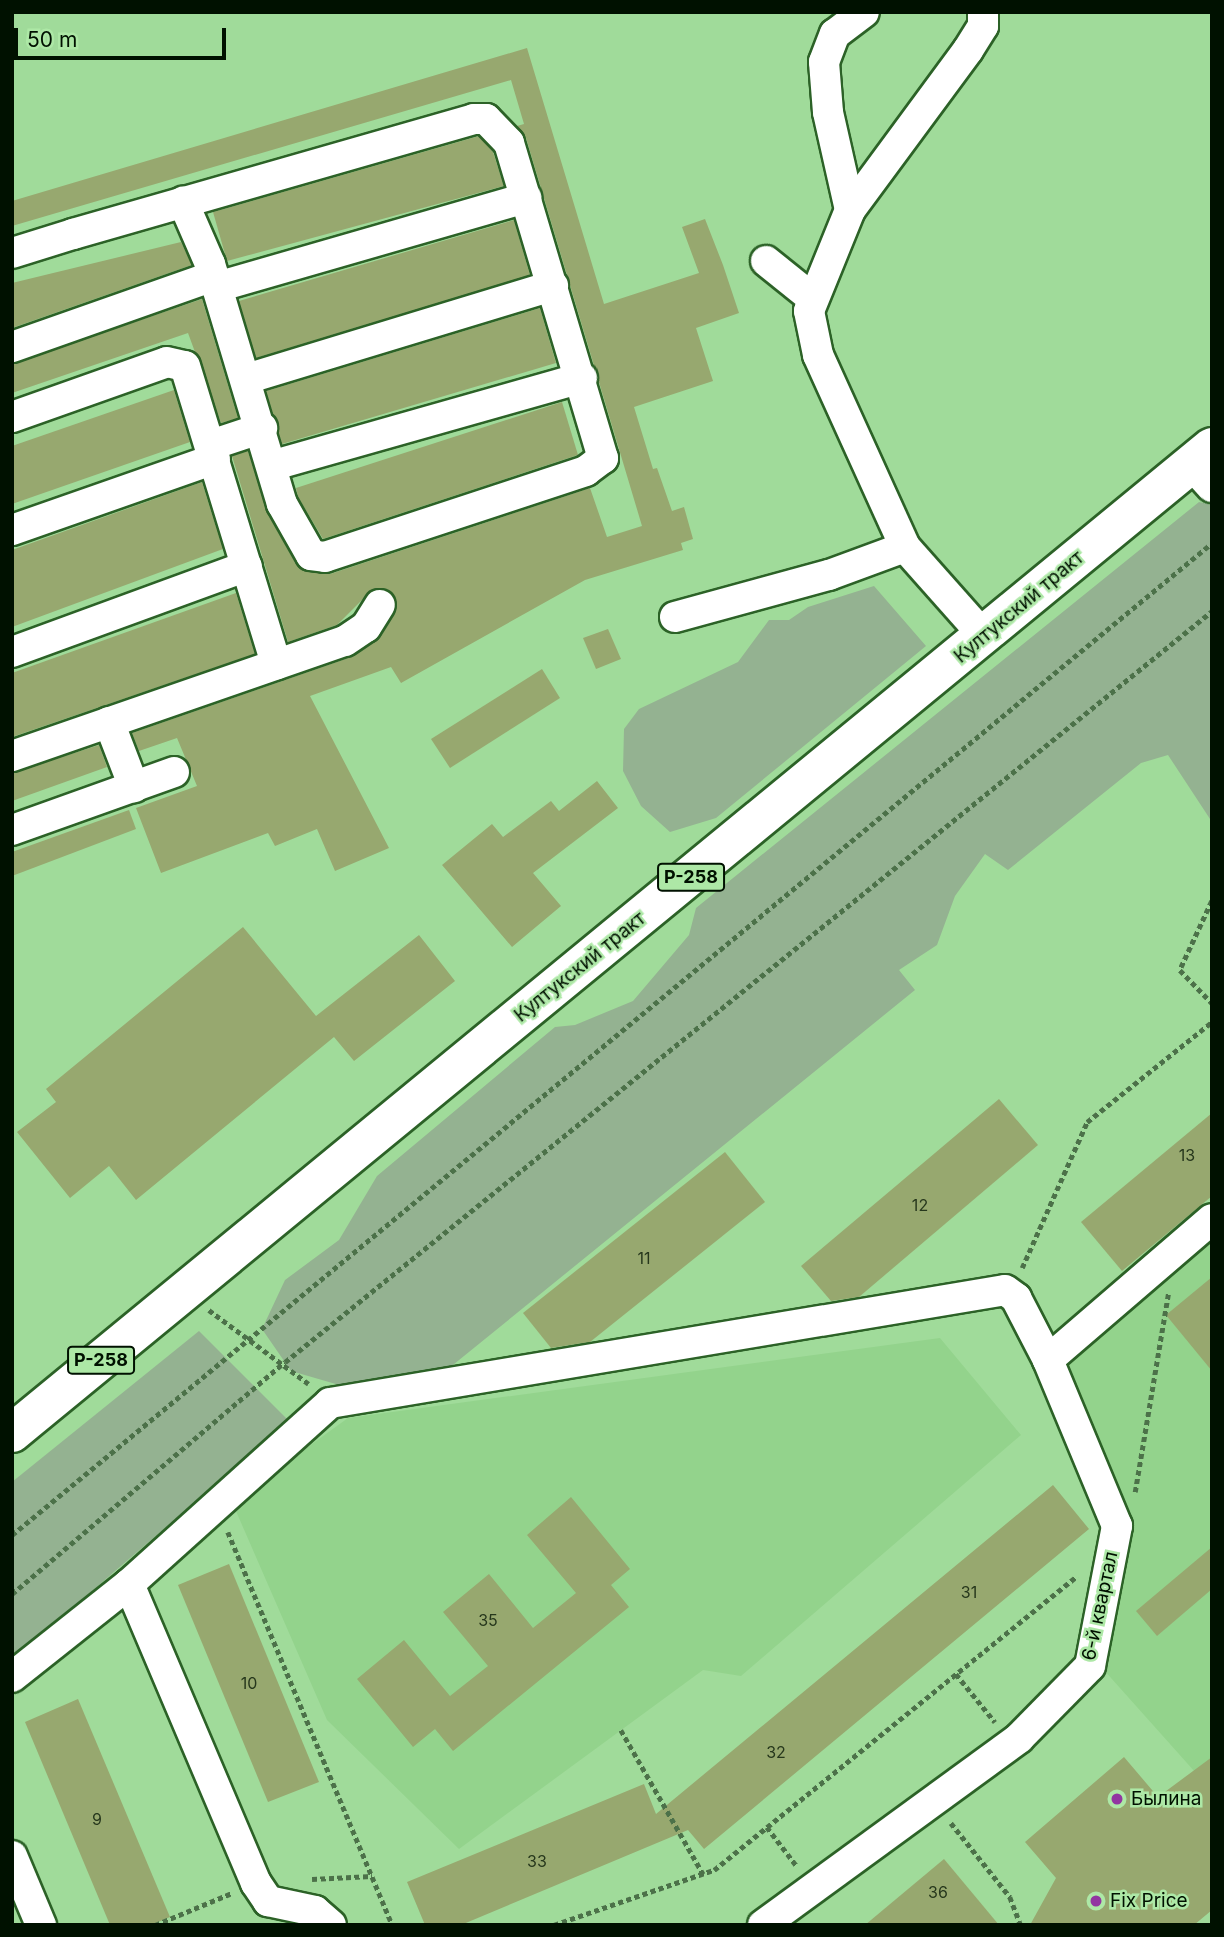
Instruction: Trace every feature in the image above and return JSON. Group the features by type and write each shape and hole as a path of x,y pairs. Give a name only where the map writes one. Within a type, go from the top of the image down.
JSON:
{"main road":[{"name":"Култукский тракт","path":"12,1433 984,636 1205,466"}],"lane":[{"path":"850,210 828,112 824,62 835,34 864,12"},
{"path":"983,12 983,26 968,50 850,210 812,298 810,326 818,355 905,547 984,636"},
{"path":"12,253 183,202 486,119 504,132 526,198 604,451 597,465 325,557 311,555 297,538 282,504 274,465 215,282 183,202"},
{"path":"12,346 215,282 526,198"},
{"path":"765,261 812,298"},
{"path":"246,379 553,286"},
{"path":"12,417 176,362 190,375 276,664"},
{"path":"274,465 582,378"},
{"path":"12,530 213,452 262,428"},
{"path":"675,617 830,575 905,547"},
{"path":"12,652 247,566"},
{"path":"12,756 358,634 380,605"},
{"path":"109,722 134,787"},
{"path":"12,830 174,772"},
{"path":"1048,1360 1212,1219"},
{"path":"12,1677 129,1584 330,1403 1005,1290 1010,1294"},
{"name":"6-й квартал","path":"763,1925 1012,1743 1090,1666 1117,1526 1048,1360 1010,1294"},
{"path":"129,1584 256,1883 268,1901 314,1911 331,1925"},
{"path":"12,1856 41,1925"}],"path":[{"path":"12,1535 248,1336 1212,543"},
{"path":"12,1594 285,1362 1212,611"},
{"path":"1212,901 1180,970 1212,1003"},
{"path":"1010,1294 1087,1122 1212,1022"},
{"path":"1134,1499 1171,1276 1166,1259"},
{"path":"208,1310 285,1362 330,1403"},
{"path":"217,1507 392,1925"},
{"path":"554,1925 702,1874 767,1827 1113,1546"},
{"path":"956,1674 1012,1743"},
{"path":"621,1730 702,1874"},
{"path":"933,1801 1010,1897 1021,1925"},
{"path":"767,1827 814,1888"},
{"path":"155,1925 256,1883"}],"shaded area":[{"path":"1199,502 1212,505 1212,822 1168,755 1141,763 1008,870 985,854 955,896 937,945 899,970 915,990 443,1373 353,1389 291,1371 262,1329 285,1280 339,1240 377,1176 555,1027 575,1025 633,1001 689,935 696,908"},
{"path":"874,586 926,646 716,818 670,832 641,806 623,771 624,729 639,709 738,662 769,620 789,620 808,607"},
{"path":"1212,1242 1212,1791 1103,1669 1130,1525 1063,1365"},
{"path":"199,1331 289,1421 12,1660 12,1482"},
{"path":"940,1338 1021,1435 741,1676 703,1670 459,1849 327,1720 232,1502 348,1418"}],"building":[{"path":"527,48 604,304 699,273 682,227 705,219 723,265 739,313 696,328 713,381 634,407 653,469 657,468 672,511 684,507 693,539 681,543 683,550 585,580 401,683 391,667 310,696 389,848 335,871 317,829 275,846 268,833 161,873 136,808 197,786 177,738 139,751 132,733 351,657 380,637 397,606 390,591 373,589 337,625 288,642 232,456 248,451 267,512 296,564 309,572 330,574 590,488 607,537 642,526 526,138 517,126 524,124 511,80 12,226 12,201"},
{"path":"479,136 493,152 504,186 227,261 213,212"},
{"path":"514,220 530,275 256,358 239,301"},
{"path":"181,242 192,265 12,328 12,283"},
{"path":"202,299 238,418 221,423 188,333 12,393 12,364"},
{"path":"540,308 556,363 282,444 266,391"},
{"path":"174,390 190,442 12,504 12,446"},
{"path":"562,402 578,455 323,539 298,497 296,488"},
{"path":"202,482 223,549 12,627 12,550"},
{"path":"236,593 255,654 12,737 12,673"},
{"path":"608,629 621,659 596,669 583,638"},
{"path":"542,669 560,698 450,768 431,739"},
{"path":"99,745 107,767 12,801 12,773"},
{"path":"597,781 618,808 533,873 561,906 512,947 442,865 492,824 503,837 551,801 559,811"},
{"path":"129,810 136,829 12,876 12,852"},
{"path":"243,927 316,1016 419,935 455,981 354,1061 334,1037 136,1200 109,1166 70,1198 17,1132 56,1102 46,1089"},
{"path":"999,1099 1038,1145 859,1297 831,1301 801,1266"},
{"path":"1212,1113 1212,1196 1122,1271 1081,1222"},
{"path":"725,1152 765,1202 590,1342 551,1348 523,1313"},
{"path":"1212,1277 1212,1371 1166,1315"},
{"path":"1053,1485 1089,1529 704,1849 688,1830 461,1925 425,1925 407,1882 644,1784 656,1814"},
{"path":"571,1497 630,1569 611,1585 629,1607 453,1751 435,1729 413,1747 357,1679 404,1640 450,1696 488,1666 443,1612 489,1574 533,1628 576,1593 527,1535"},
{"path":"1212,1547 1212,1589 1157,1636 1136,1611"},
{"path":"229,1564 319,1782 268,1802 178,1585"},
{"path":"78,1699 170,1917 151,1925 110,1925 25,1722"},
{"name":"Былина","path":"1124,1757 1158,1797 1212,1757 1212,1910 1194,1925 1030,1925 1056,1878 1025,1842"},
{"path":"944,1859 999,1925 865,1925"}],"place":[{"name":"Былина","path":"1117,1799"},
{"name":"Fix Price","path":"1096,1901"}]}
